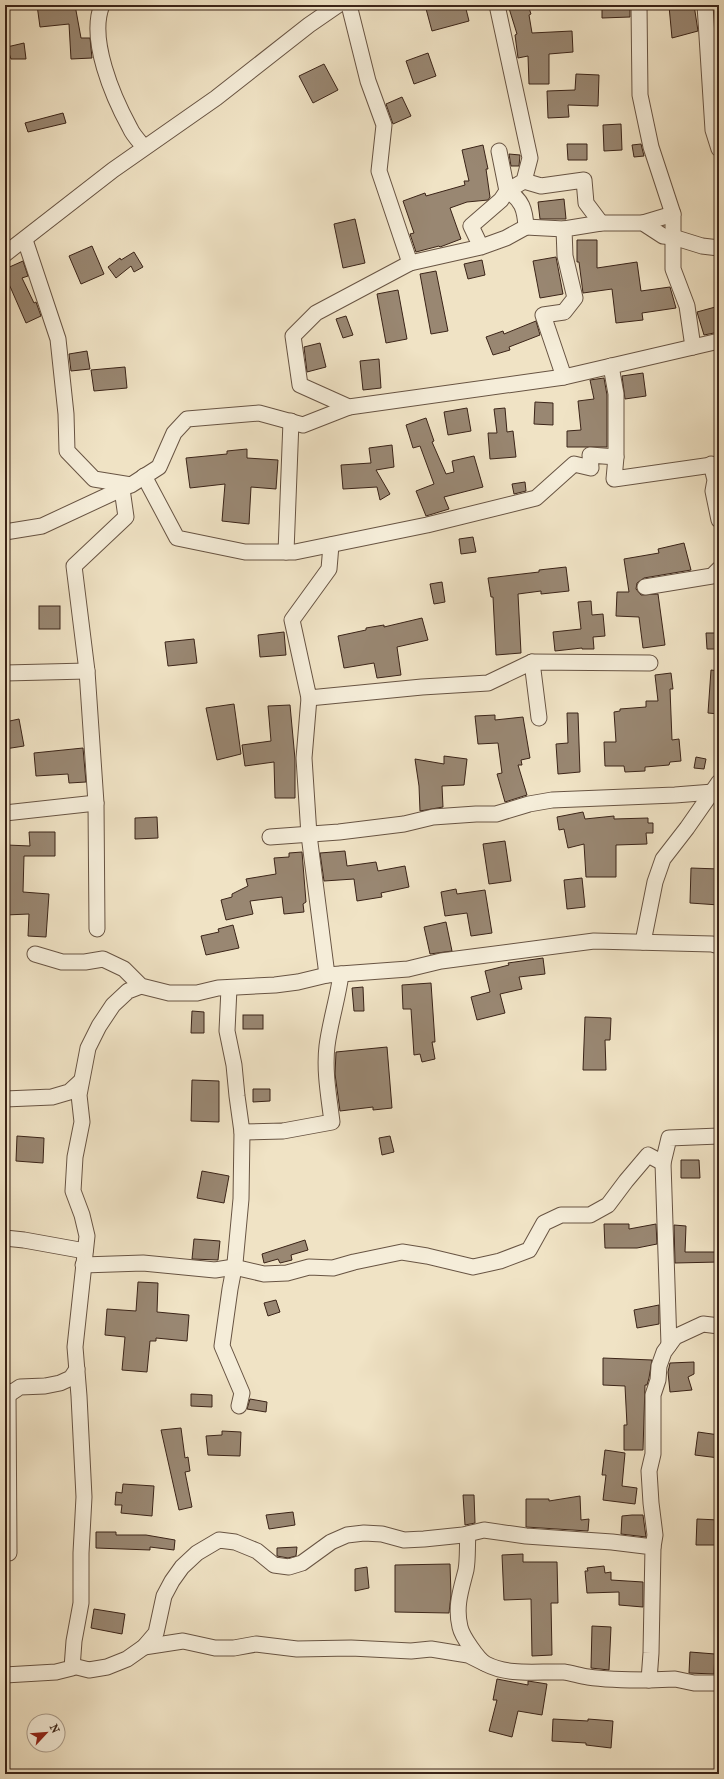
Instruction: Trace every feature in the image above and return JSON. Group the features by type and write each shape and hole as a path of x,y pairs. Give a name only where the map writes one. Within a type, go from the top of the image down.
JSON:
{"street":[{"path":"102,5 99,12 98,48 112,89 130,129 144,148"},
{"path":"5,254 144,148 216,98 309,25 338,5"},
{"path":"349,5 368,81 384,125 379,172 410,263"},
{"path":"482,247 471,226 501,200 507,191 524,181 530,158 497,5"},
{"path":"639,5 640,95 651,147 673,214 673,269 687,306 693,347"},
{"path":"704,5 712,130 718,143"},
{"path":"499,151 507,191"},
{"path":"524,181 541,186 584,180 586,203 601,223"},
{"path":"507,191 517,196 525,214 526,227"},
{"path":"349,407 300,385 293,336 316,313 410,263 482,247 506,238 526,227 564,229 601,223 643,223 673,214"},
{"path":"643,223 663,236 673,237 702,246 719,248"},
{"path":"564,229 565,256 575,298 564,312 543,315 564,377"},
{"path":"25,240 58,339 66,414 67,451 94,479 126,487"},
{"path":"5,532 42,526 126,487 159,467 174,433 187,419 259,413 303,425 349,407 564,377 693,347 717,346"},
{"path":"611,366 616,394 616,457 614,479 715,464 713,492 719,520"},
{"path":"286,552 291,421"},
{"path":"144,476 177,538 245,552 295,552 427,525 536,498 574,464 591,468 590,455 616,457"},
{"path":"97,928 96,803 86,671 74,566 126,517 126,487"},
{"path":"242,1132 283,1131 332,1122 326,1071 327,1047 338,996 309,835 304,758 309,698 292,620 329,569 332,545"},
{"path":"645,587 717,573"},
{"path":"309,698 422,687 488,683 532,662 650,663"},
{"path":"532,662 539,718"},
{"path":"5,673 86,671"},
{"path":"270,837 309,835 404,824 433,817 496,814 529,804 552,800 675,795 716,787"},
{"path":"644,942 655,882 663,859 716,787"},
{"path":"5,813 96,803"},
{"path":"35,954 62,962 85,962 103,959 124,969 141,986 169,993 197,993 218,988 298,982 334,974 408,969 441,962 594,941 644,942 717,940"},
{"path":"5,1675 56,1672 72,1668 74,1641 81,1603 81,1553 84,1497 75,1347 87,1236 82,1215 73,1191 75,1157 82,1122 78,1095 88,1048 99,1026 114,1005 128,991 141,986"},
{"path":"229,988 227,1031 234,1065 242,1132 241,1199 234,1267 222,1346 242,1393 239,1406"},
{"path":"5,1099 52,1097 69,1092 80,1081"},
{"path":"669,1345 663,1163 669,1138 719,1136"},
{"path":"5,1238 24,1240 84,1258 215,1270 234,1267 264,1274 287,1273 309,1267 333,1268 402,1252 474,1267 500,1261 529,1250 544,1223 561,1215 590,1215 608,1205 648,1155 663,1163"},
{"path":"649,1680 653,1547 656,1535 651,1503 649,1471 653,1454 653,1395 658,1380 659,1366 664,1352 675,1337 703,1324 719,1326"},
{"path":"5,1553 9,1553 6,1393 20,1387 45,1386 60,1383 71,1378 77,1369"},
{"path":"72,1666 89,1670 107,1667 127,1659 144,1647 156,1633 164,1596 172,1581 182,1567 197,1553 219,1540 236,1542 257,1551 274,1565 289,1567 302,1563 331,1542 347,1535 364,1533 382,1534 404,1540 468,1534 484,1530 526,1536 605,1541 653,1547"},
{"path":"468,1534 466,1569 459,1593 457,1610 460,1628 470,1647 484,1663"},
{"path":"144,1647 183,1641 216,1648 256,1644 297,1649 352,1648 411,1651 431,1649 468,1655 484,1663 505,1670 538,1673 565,1672 586,1677 612,1680 676,1679 694,1683 719,1683"}],"building":[{"path":"37,5 75,5 81,38 90,38 92,58 71,59 69,24 40,27"},
{"path":"425,5 465,5 469,21 432,31"},
{"path":"508,5 528,5 531,14 529,15 532,33 572,31 573,52 549,54 549,84 529,84 528,56 518,58 515,35 517,34"},
{"path":"602,5 630,5 630,17 602,18"},
{"path":"694,5 698,31 672,38 669,6"},
{"path":"24,43 26,59 11,59 7,47"},
{"path":"428,53 436,76 414,84 406,61"},
{"path":"324,64 338,90 313,103 299,76"},
{"path":"576,74 599,75 598,106 568,105 569,117 548,118 547,91 575,90"},
{"path":"402,97 411,116 393,124 386,104"},
{"path":"63,113 66,123 28,132 25,123"},
{"path":"621,124 622,150 604,151 603,125"},
{"path":"567,144 587,144 587,160 568,160"},
{"path":"641,144 644,156 634,157 632,145"},
{"path":"483,145 488,169 486,169 490,197 488,200 467,202 450,208 461,239 440,247 416,252 410,234 414,233 403,201 425,193 426,196 465,185 464,181 469,181 462,150"},
{"path":"509,154 520,155 519,166 511,166"},
{"path":"564,199 566,219 540,219 538,202"},
{"path":"355,219 365,263 343,268 334,224"},
{"path":"577,240 597,240 597,268 637,262 641,291 670,287 676,308 642,313 643,320 616,323 612,289 583,293 579,262 577,262"},
{"path":"92,246 104,274 81,284 69,256"},
{"path":"134,252 143,267 134,272 131,266 116,278 108,267 120,258 121,260"},
{"path":"556,257 563,294 540,298 533,261"},
{"path":"482,260 485,275 468,279 464,264"},
{"path":"23,261 28,276 22,278 34,303 36,302 41,316 26,323 5,275 5,269"},
{"path":"436,271 448,331 431,334 420,274"},
{"path":"398,290 407,339 386,343 377,294"},
{"path":"719,306 719,332 704,335 697,312"},
{"path":"346,316 353,335 343,338 336,319"},
{"path":"536,321 540,335 509,347 510,350 493,355 486,337 503,331 504,334"},
{"path":"320,343 326,367 307,372 304,347"},
{"path":"87,351 90,369 71,371 69,354"},
{"path":"379,359 381,388 363,390 360,361"},
{"path":"125,367 127,388 94,391 91,370"},
{"path":"643,373 646,396 625,399 622,376"},
{"path":"604,378 607,395 607,447 567,447 567,431 581,430 578,401 594,399 590,380"},
{"path":"535,402 553,403 553,425 534,424"},
{"path":"467,408 471,431 448,435 444,412"},
{"path":"505,408 507,432 513,431 516,457 490,459 488,433 497,433 494,409"},
{"path":"426,418 434,441 432,442 446,474 454,472 452,461 474,456 483,487 444,497 449,509 426,516 416,491 434,484 420,446 413,448 406,425"},
{"path":"392,445 394,467 376,470 390,494 380,500 377,487 343,489 341,465 371,463 369,448"},
{"path":"247,449 247,458 278,460 276,489 251,487 249,524 222,521 225,484 190,488 186,458 227,454 227,451"},
{"path":"525,482 526,491 514,494 512,484"},
{"path":"473,537 476,552 461,554 459,539"},
{"path":"684,543 691,570 644,578 637,583 636,589 641,595 658,594 665,645 643,648 639,617 616,616 617,592 629,592 624,559 659,553 658,549"},
{"path":"566,567 569,591 541,594 541,591 518,594 521,653 496,655 493,597 491,597 488,578"},
{"path":"442,582 445,602 434,604 430,584"},
{"path":"591,601 592,615 603,614 605,636 593,637 594,649 582,648 555,651 553,632 581,629 578,602"},
{"path":"39,606 60,606 60,629 39,629"},
{"path":"422,618 428,640 397,647 401,675 377,678 374,663 344,668 338,636 366,630 366,628 384,625 384,627"},
{"path":"284,632 286,655 260,657 258,635"},
{"path":"706,633 719,633 719,649 707,649"},
{"path":"194,639 197,663 168,666 165,642"},
{"path":"711,670 719,671 719,714 708,713"},
{"path":"671,673 673,689 670,689 672,740 679,739 681,761 670,762 669,765 645,767 645,771 625,772 624,766 605,766 604,742 616,742 614,712 620,711 620,709 646,707 646,701 658,701 655,675"},
{"path":"234,704 241,754 217,760 206,708"},
{"path":"290,705 295,759 295,798 275,798 274,762 245,766 242,745 271,741 268,706"},
{"path":"567,713 578,713 580,772 558,774 556,744 568,743"},
{"path":"495,715 495,720 523,717 530,758 521,760 522,765 518,765 527,795 505,802 497,774 502,773 498,743 478,744 475,716"},
{"path":"19,719 24,746 5,749 5,722"},
{"path":"83,748 86,782 69,783 68,774 36,776 34,753"},
{"path":"444,756 467,759 464,785 442,786 443,807 420,811 419,786 415,759 444,764"},
{"path":"696,757 706,759 704,769 694,768"},
{"path":"583,812 585,819 614,816 614,819 648,818 648,823 653,823 653,833 646,833 647,844 616,845 616,877 586,877 584,844 568,848 564,829 559,830 557,817"},
{"path":"157,817 158,838 135,839 135,818"},
{"path":"29,832 55,832 55,856 24,856 23,892 49,894 46,937 28,936 29,914 5,915 5,851 7,851 7,845 30,846"},
{"path":"505,841 511,881 489,884 483,844"},
{"path":"345,851 347,866 376,862 378,871 405,866 409,887 381,893 382,897 357,901 354,879 324,881 320,853"},
{"path":"302,852 306,902 303,904 304,912 284,914 282,897 250,901 253,914 226,920 221,900 232,897 232,894 248,886 246,879 276,874 274,858 289,857 289,853"},
{"path":"691,868 719,869 719,905 690,903"},
{"path":"582,878 585,907 567,909 564,880"},
{"path":"456,889 457,894 485,890 492,933 471,936 467,913 445,916 441,892"},
{"path":"446,922 452,951 430,954 424,927"},
{"path":"233,925 239,948 206,955 201,936 219,932 218,929"},
{"path":"543,958 545,974 519,977 522,989 500,994 505,1013 477,1020 471,997 490,992 485,971 509,965 508,963"},
{"path":"431,983 435,1042 432,1042 435,1059 422,1062 420,1054 414,1055 411,1009 403,1009 402,985"},
{"path":"363,987 364,1011 354,1011 352,988"},
{"path":"192,1011 204,1012 204,1033 191,1033"},
{"path":"243,1015 263,1015 263,1029 243,1029"},
{"path":"585,1017 611,1018 610,1040 605,1040 606,1070 583,1070"},
{"path":"387,1047 392,1108 373,1110 373,1107 340,1111 335,1074 336,1052"},
{"path":"192,1080 219,1081 219,1122 191,1121"},
{"path":"253,1089 270,1089 270,1101 253,1102"},
{"path":"17,1136 44,1138 43,1163 16,1161"},
{"path":"390,1136 394,1152 382,1155 379,1138"},
{"path":"681,1160 699,1160 700,1178 681,1178"},
{"path":"202,1171 229,1176 224,1203 197,1198"},
{"path":"604,1224 629,1224 629,1229 656,1224 657,1244 637,1248 605,1248"},
{"path":"674,1225 686,1226 685,1252 719,1252 719,1262 675,1263"},
{"path":"194,1239 220,1241 218,1260 192,1259"},
{"path":"305,1240 308,1250 291,1255 292,1260 280,1263 278,1259 264,1263 262,1254"},
{"path":"138,1282 158,1283 157,1312 189,1315 187,1341 156,1338 156,1341 150,1341 147,1372 122,1370 125,1337 105,1335 107,1309 136,1311"},
{"path":"276,1300 280,1312 268,1316 264,1303"},
{"path":"659,1305 659,1324 637,1328 634,1310"},
{"path":"603,1358 652,1360 649,1378 647,1385 645,1385 643,1450 624,1450 624,1425 627,1425 625,1386 603,1385"},
{"path":"694,1362 694,1374 688,1377 692,1390 670,1392 668,1372 670,1363"},
{"path":"191,1394 212,1395 212,1407 191,1406"},
{"path":"250,1399 267,1402 266,1412 247,1409"},
{"path":"181,1428 185,1458 188,1457 190,1471 185,1472 192,1507 179,1510 161,1430"},
{"path":"222,1431 241,1432 240,1456 208,1455 206,1436 222,1435"},
{"path":"698,1432 719,1435 719,1458 695,1455"},
{"path":"605,1450 625,1453 622,1486 637,1488 635,1504 603,1500 606,1475 602,1475"},
{"path":"123,1484 154,1486 152,1516 121,1513 122,1505 115,1505 116,1492 122,1493"},
{"path":"463,1495 474,1495 475,1523 465,1525"},
{"path":"580,1496 581,1520 589,1519 588,1531 526,1527 526,1499 549,1499 549,1501"},
{"path":"293,1512 295,1525 269,1529 266,1515"},
{"path":"643,1515 646,1537 621,1534 622,1516"},
{"path":"697,1519 719,1520 718,1545 696,1545"},
{"path":"96,1532 116,1532 116,1535 146,1535 175,1540 174,1550 150,1547 150,1550 96,1548"},
{"path":"297,1547 296,1556 288,1558 277,1556 277,1548"},
{"path":"523,1554 523,1562 557,1562 558,1603 551,1603 552,1655 532,1656 531,1599 504,1600 502,1555"},
{"path":"450,1564 451,1595 449,1613 395,1612 395,1565"},
{"path":"604,1566 605,1573 611,1572 611,1580 643,1582 643,1607 619,1605 619,1592 587,1593 585,1571 588,1571 587,1568"},
{"path":"367,1567 369,1588 355,1591 355,1569"},
{"path":"94,1609 125,1614 122,1634 91,1628"},
{"path":"592,1626 611,1627 609,1670 591,1668"},
{"path":"690,1652 715,1654 714,1674 689,1673"},
{"path":"497,1679 528,1685 528,1681 547,1684 542,1715 518,1711 512,1737 489,1731 497,1700 493,1700"},
{"path":"553,1719 613,1721 611,1748 586,1745 586,1743 552,1741"}]}
